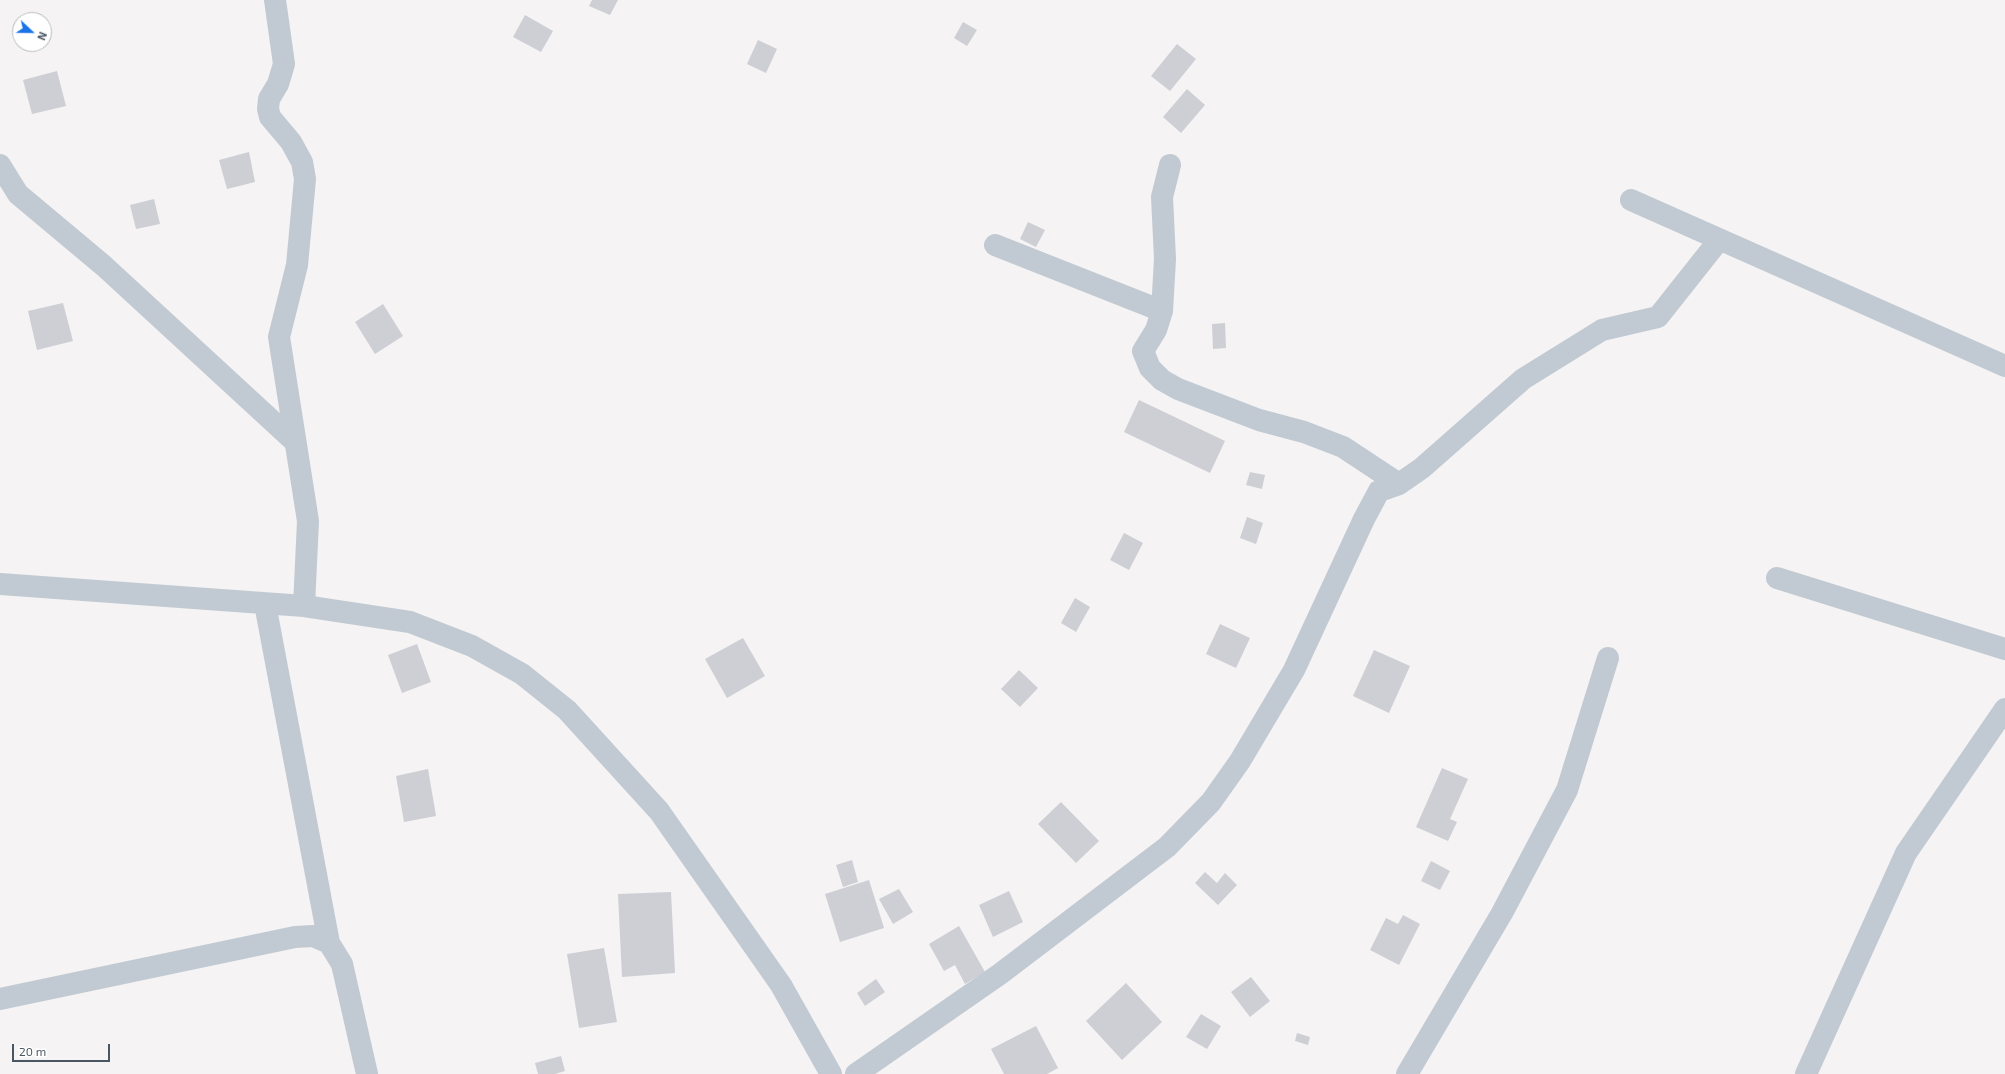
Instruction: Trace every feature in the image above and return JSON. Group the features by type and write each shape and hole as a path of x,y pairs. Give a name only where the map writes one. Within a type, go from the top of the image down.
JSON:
{"street":[{"path":"275,0 284,64 278,84 269,99 268,109 270,117 291,142 302,162 305,179 297,265 279,337 294,441 308,521 304,606"},
{"path":"0,165 18,194 104,266 294,441"},
{"path":"1170,165 1162,197 1165,259 1162,311 1156,330 1143,351 1150,368 1162,380 1178,389 1259,420 1304,432 1343,447 1399,484"},
{"path":"1631,200 2005,366"},
{"path":"856,1074 1000,974 1161,852 1211,802 1240,761 1294,670 1372,502 1379,491 1399,484 1422,468 1523,379 1602,330 1658,316 1719,240"},
{"path":"995,245 1162,311"},
{"path":"1777,578 2005,649"},
{"path":"0,584 304,606 410,622 472,646 522,674 567,710 659,811 781,985 831,1074"},
{"path":"265,604 329,943 342,964 367,1074"},
{"path":"1407,1074 1502,913 1567,790 1608,658"},
{"path":"1806,1074 1906,853 2005,709"},
{"path":"0,999 295,937 313,936 329,943"}],"building":[{"path":"592,0 618,0 610,15 589,6"},
{"path":"525,15 553,31 541,52 513,37"},
{"path":"963,22 977,30 967,46 954,38"},
{"path":"758,40 777,49 766,73 747,64"},
{"path":"1177,44 1196,59 1170,91 1151,76"},
{"path":"57,71 66,106 32,114 23,80"},
{"path":"1187,89 1205,105 1181,133 1163,117"},
{"path":"249,152 255,182 227,189 219,160"},
{"path":"154,199 160,224 136,229 130,205"},
{"path":"1028,222 1045,230 1036,247 1020,239"},
{"path":"63,303 73,341 37,350 28,311"},
{"path":"383,304 403,336 375,354 355,322"},
{"path":"1225,323 1226,348 1213,349 1212,324"},
{"path":"1139,400 1225,441 1210,473 1124,432"},
{"path":"1250,472 1265,475 1262,489 1246,485"},
{"path":"1247,517 1263,523 1256,544 1240,538"},
{"path":"1124,533 1143,543 1129,570 1110,560"},
{"path":"1075,598 1090,607 1076,632 1061,623"},
{"path":"1220,624 1250,638 1236,668 1206,654"},
{"path":"743,638 765,676 727,698 705,659"},
{"path":"417,644 431,682 402,693 388,655"},
{"path":"1374,650 1410,666 1389,713 1353,696"},
{"path":"1019,670 1038,688 1020,707 1001,689"},
{"path":"1442,768 1468,779 1450,819 1457,822 1448,841 1416,827"},
{"path":"428,769 436,816 404,822 396,776"},
{"path":"1061,802 1099,841 1076,863 1038,824"},
{"path":"852,860 858,882 843,887 836,865"},
{"path":"1431,861 1450,871 1440,890 1421,881"},
{"path":"1205,872 1217,883 1225,873 1237,885 1218,905 1195,883"},
{"path":"869,880 884,928 840,942 825,894"},
{"path":"899,889 913,912 893,924 879,899"},
{"path":"1009,891 1023,922 993,937 979,905"},
{"path":"671,892 675,973 622,977 618,894"},
{"path":"1403,915 1420,924 1399,965 1370,950 1386,918 1398,924"},
{"path":"959,926 985,972 965,984 955,965 944,971 929,944"},
{"path":"604,948 617,1022 579,1028 567,954"},
{"path":"1251,977 1270,1001 1250,1017 1231,992"},
{"path":"876,979 885,992 865,1006 857,993"},
{"path":"1126,983 1162,1022 1122,1060 1086,1021"},
{"path":"1201,1014 1221,1026 1207,1049 1186,1037"},
{"path":"1036,1026 1058,1068 1047,1074 1004,1074 991,1049"},
{"path":"1297,1033 1310,1037 1308,1045 1295,1041"},
{"path":"561,1056 565,1071 555,1074 538,1074 535,1063"}]}
